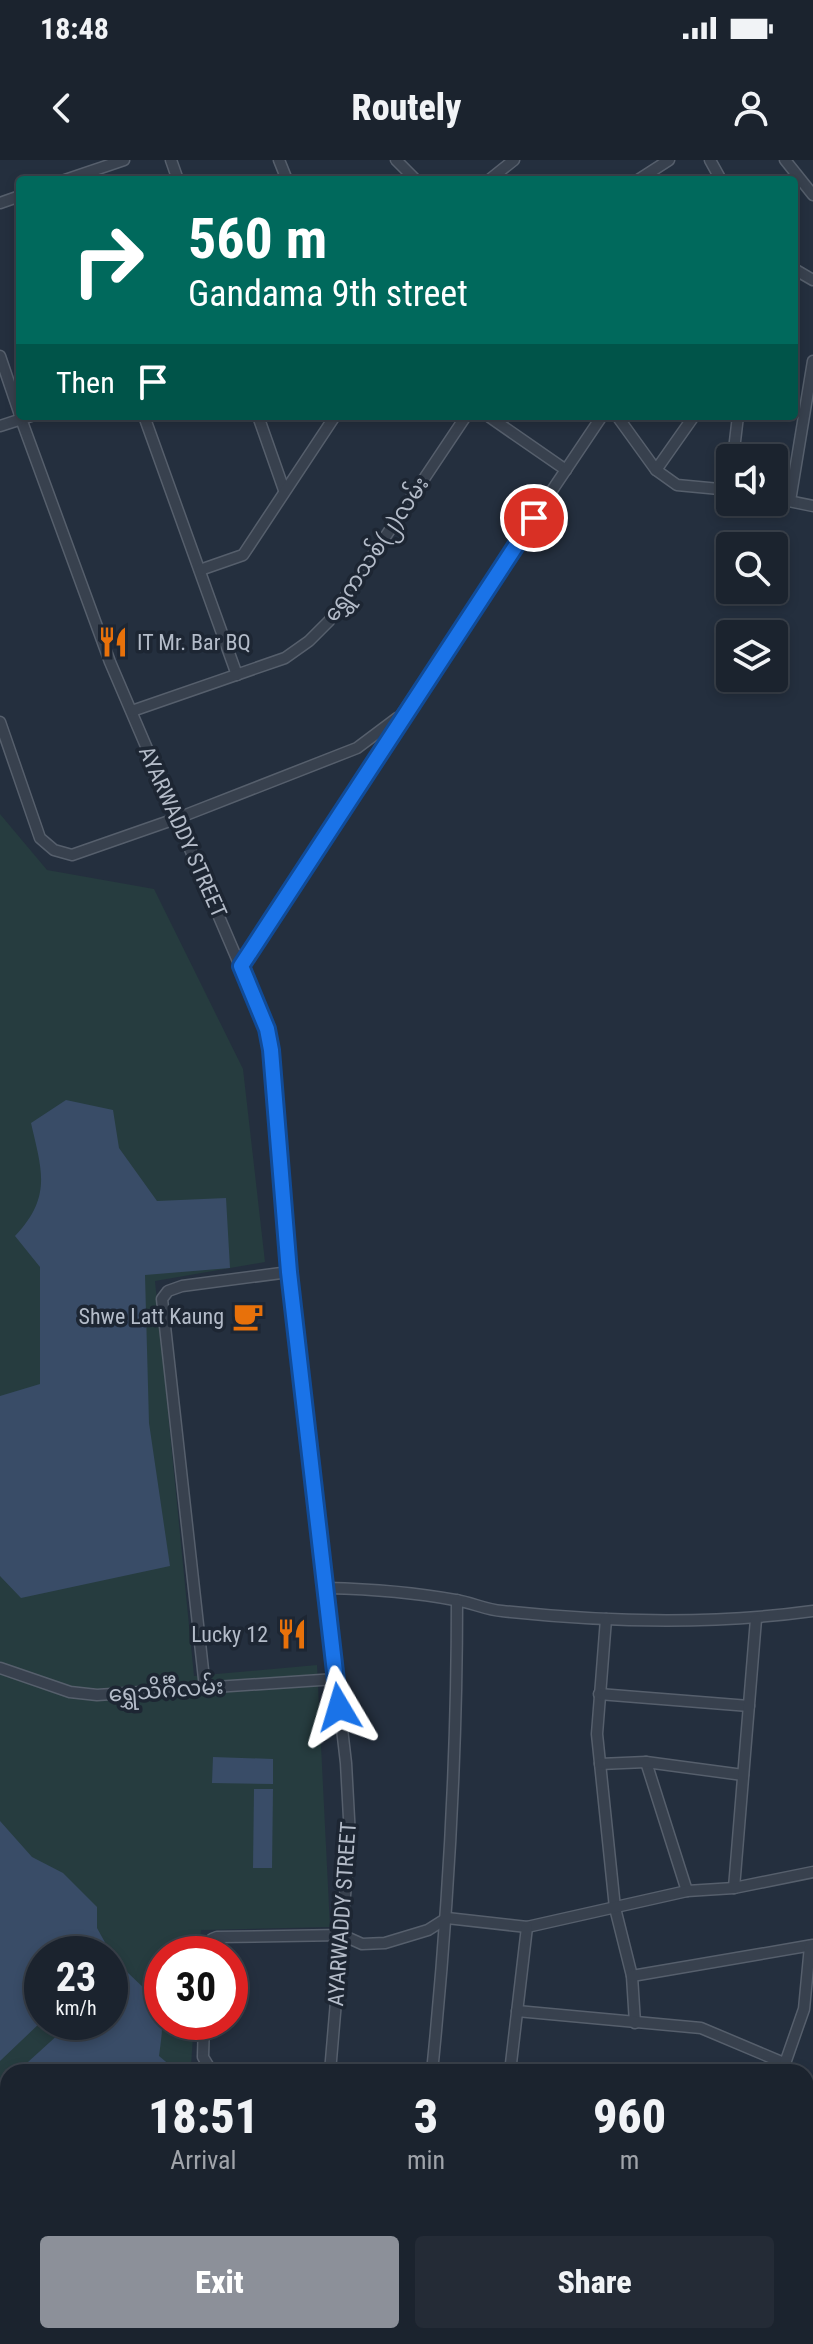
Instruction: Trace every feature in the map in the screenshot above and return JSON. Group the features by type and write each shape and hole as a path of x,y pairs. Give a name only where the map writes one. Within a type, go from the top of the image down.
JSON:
{"street":[{"path":"77,176 124,160"},
{"path":"396,160 412,176"},
{"path":"494,176 514,160"},
{"path":"644,176 669,160"},
{"path":"785,160 798,176"},
{"path":"798,176 813,195"},
{"name":"AYARWADDY STREET","path":"0,356 16,398"},
{"path":"813,361 790,501 813,506"},
{"name":"AYARWADDY STREET","path":"24,420 110,662 241,966 267,1029 271,1050 289,1272 327,1588 350,1837 331,2064"},
{"path":"145,420 237,675"},
{"path":"259,420 284,490"},
{"path":"200,570 243,555 332,420"},
{"name":"ရွှေကသစ်(၂)လမ်း","path":"132,711 285,658 309,641 329,621 463,420"},
{"path":"494,420 566,470"},
{"path":"241,966 404,711 599,420"},
{"path":"620,420 656,470 677,485 716,489"},
{"path":"656,470 691,420"},
{"path":"735,444 738,420"},
{"path":"0,722 40,838 54,850 72,855 178,818 357,748 404,711"},
{"path":"205,1688 162,1299 168,1291 182,1286 289,1272"},
{"path":"327,1588 379,1589 457,1600 498,1611 606,1619 756,1619 813,1611"},
{"path":"433,2064 447,1918 457,1738 457,1600"},
{"path":"606,1619 599,1694 600,1764 615,1908 632,1976 635,2023"},
{"path":"734,1888 756,1619"},
{"name":"ရွှေသိင်္ဂီလမ်း","path":"0,1668 70,1692 85,1694 336,1679"},
{"path":"599,1694 749,1706"},
{"path":"600,1764 646,1762 743,1775"},
{"path":"646,1762 687,1891"},
{"path":"248,1937 342,1935 362,1944 385,1943 428,1930 447,1918 527,1927 687,1891 734,1888 813,1872"},
{"path":"511,2064 527,1927"},
{"path":"632,1976 812,1946 804,2009 784,2064"},
{"path":"517,2011 701,2028 775,2064"},
{"path":"203,2040 203,2057 207,2064"}],"green space":[{"path":"0,814 47,870 154,889 243,1069 265,1262 155,1281 194,1676 317,1665 330,1927 201,1930 200,1936 144,1936 144,2040 193,2040 191,2064 0,2064"}],"water":[{"path":"66,1100 113,1110 119,1148 157,1201 226,1198 230,1268 145,1275 149,1423 170,1566 21,1598 0,1576 0,1396 40,1384 40,1267 15,1236 35,1209 41,1183 31,1123"},
{"path":"213,1757 273,1759 273,1784 212,1783"},
{"path":"254,1789 273,1789 272,1868 253,1868"},
{"path":"0,1821 32,1857 63,1873 97,1907 97,1928 101,1936 24,1936 24,2038 0,2061"},
{"path":"128,1973 144,1988 144,2040 161,2040 159,2056 168,2064 26,2064 52,2040 128,2040"}],"place":[{"name":"IT Mr. Bar BQ","path":"113,642"},
{"name":"Shwe Latt Kaung","path":"248,1316"},
{"name":"Lucky 12","path":"292,1634"}],"route":[{"path":"339,1707 289,1272 271,1050 267,1029 241,966 404,711 534,518"}]}
